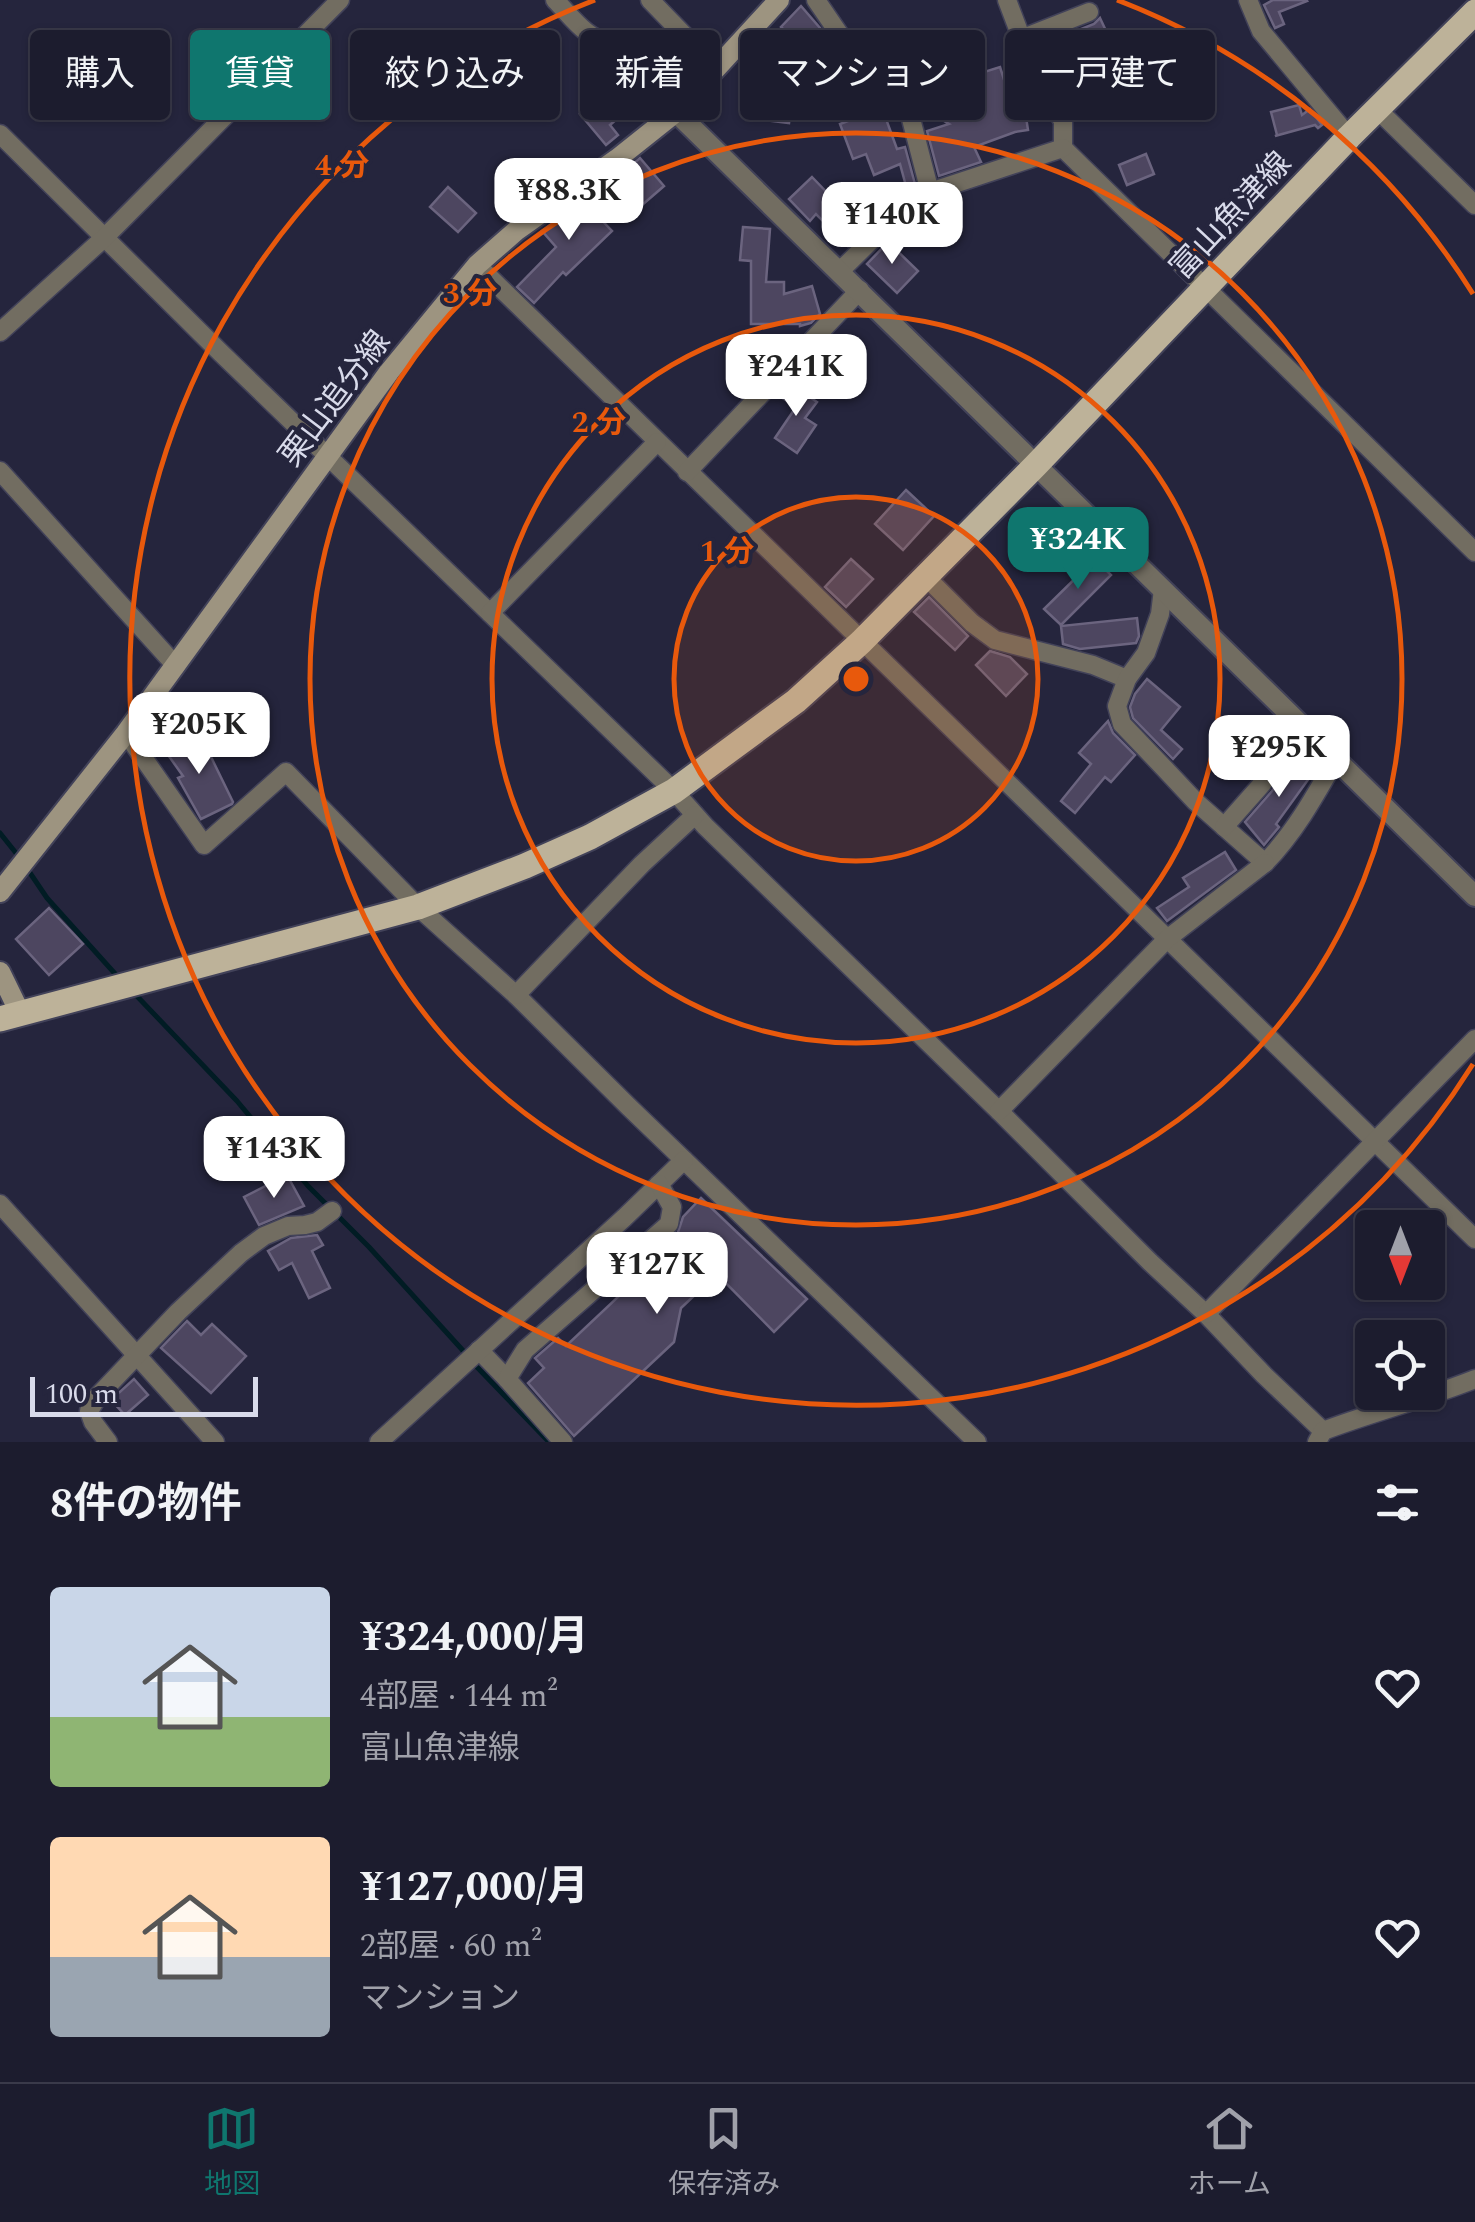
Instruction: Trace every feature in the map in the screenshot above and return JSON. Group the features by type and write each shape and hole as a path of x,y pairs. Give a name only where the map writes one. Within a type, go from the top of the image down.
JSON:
{"main road":[{"name":"栗山追分線","path":"720,64 779,0"},
{"name":"富山魚津線","path":"10,1016 418,907 590,837 674,792 796,701 861,642 1475,12"},
{"name":"栗山追分線","path":"0,892 126,733 389,372 478,266 517,230 665,120"},
{"path":"0,972 10,1016"}],"street":[{"path":"0,332 104,238 340,0"},
{"path":"555,0 586,30"},
{"path":"650,0 679,30"},
{"path":"816,0 866,73 906,108 930,192"},
{"path":"1007,0 1020,30"},
{"path":"1248,0 1260,31 1349,137"},
{"path":"1043,30 1089,12"},
{"path":"1378,110 1475,205"},
{"path":"695,120 840,271 1475,896"},
{"path":"1062,120 1063,148 1475,552"},
{"path":"0,134 1206,1314 1320,1436 1370,1413 1475,1379"},
{"path":"840,271 907,205 930,192 1063,148"},
{"path":"478,266 1475,1239"},
{"path":"687,472 860,290"},
{"path":"490,613 657,442"},
{"path":"0,471 176,666"},
{"path":"926,576 972,624 996,640 1092,665 1127,680"},
{"path":"1163,590 1160,614 1146,653 1127,680 1116,706 1122,724 1196,802 1265,863"},
{"path":"1224,827 1262,784 1301,725"},
{"path":"126,733 204,845 286,772 418,907 516,995 977,1442"},
{"path":"999,1110 1167,939 1284,844 1336,760"},
{"path":"516,995 642,864 695,815"},
{"path":"1206,1314 1475,1039"},
{"path":"379,1442 684,1160"},
{"path":"507,1380 525,1350 668,1224 672,1208 659,1184"},
{"path":"0,1204 216,1442"},
{"path":"108,1442 93,1422 90,1410 98,1396 210,1280 264,1236 288,1226 317,1222 332,1212"},
{"path":"479,1350 563,1442"}],"building":[{"path":"1273,0 1307,1 1279,12 1284,24 1275,28 1264,5"},
{"path":"801,6 820,28 784,30 781,27"},
{"path":"1100,18 1106,30 1079,30"},
{"path":"1000,67 1005,83 1005,120 1026,120 1028,130 974,147 981,162 939,176 927,131 949,124 942,120 985,120 985,72"},
{"path":"1299,105 1302,115 1310,109 1322,125 1275,136 1271,112"},
{"path":"585,120 616,120 610,125 618,135 606,145"},
{"path":"850,120 886,120 897,149 905,147 915,184 906,186 900,164 874,175 866,154 853,159 840,124"},
{"path":"1146,154 1154,174 1127,185 1119,165"},
{"path":"640,158 664,186 641,206 617,178"},
{"path":"812,177 841,207 860,189 882,212 848,246 816,214 810,221 789,199"},
{"path":"610,180 616,189 590,208 612,231 566,275 563,272 534,303 517,287 556,247 542,231"},
{"path":"448,187 476,213 458,232 430,207"},
{"path":"743,227 770,229 766,282 784,282 784,294 812,286 820,314 811,323 751,324 751,261 740,260"},
{"path":"888,242 918,271 897,293 867,264"},
{"path":"789,383 817,402 805,418 816,425 797,453 775,438 796,407 778,395"},
{"path":"906,490 934,516 903,550 875,524"},
{"path":"851,559 873,579 846,607 825,587"},
{"path":"1095,559 1111,575 1061,625 1044,609"},
{"path":"929,597 968,636 955,650 914,612"},
{"path":"1137,618 1136,643 1080,649 1063,644 1061,626"},
{"path":"990,651 1010,657 1027,674 1006,696 976,665"},
{"path":"1147,679 1180,707 1161,730 1182,749 1173,759 1133,718 1130,707"},
{"path":"1237,720 1251,733 1228,758 1214,745"},
{"path":"1108,721 1113,733 1135,755 1111,782 1105,777 1075,813 1061,801 1091,764 1079,753"},
{"path":"177,734 189,751 201,743 232,804 201,819 178,778 183,776 161,745"},
{"path":"1296,756 1315,770 1264,845 1245,822"},
{"path":"1225,852 1236,870 1167,921 1157,908 1189,887 1183,878"},
{"path":"49,908 83,944 49,975 16,939"},
{"path":"287,1175 304,1206 259,1225 244,1197"},
{"path":"701,1198 807,1299 774,1332 717,1274 681,1308 674,1342 574,1436 528,1383 544,1368 535,1358 558,1338 566,1346 618,1297 612,1291 630,1275 636,1282 683,1238 678,1232 683,1217"},
{"path":"317,1235 323,1245 312,1251 330,1288 309,1298 292,1263 279,1270 268,1251 291,1238"},
{"path":"187,1321 201,1335 212,1324 246,1356 211,1393 161,1348"},
{"path":"134,1379 148,1395 125,1415 111,1400"}],"waterway":[{"path":"0,833 20,858"},
{"path":"26,867 47,898 118,977"},
{"path":"133,992 467,1355"},
{"path":"474,1364 549,1442"}]}
